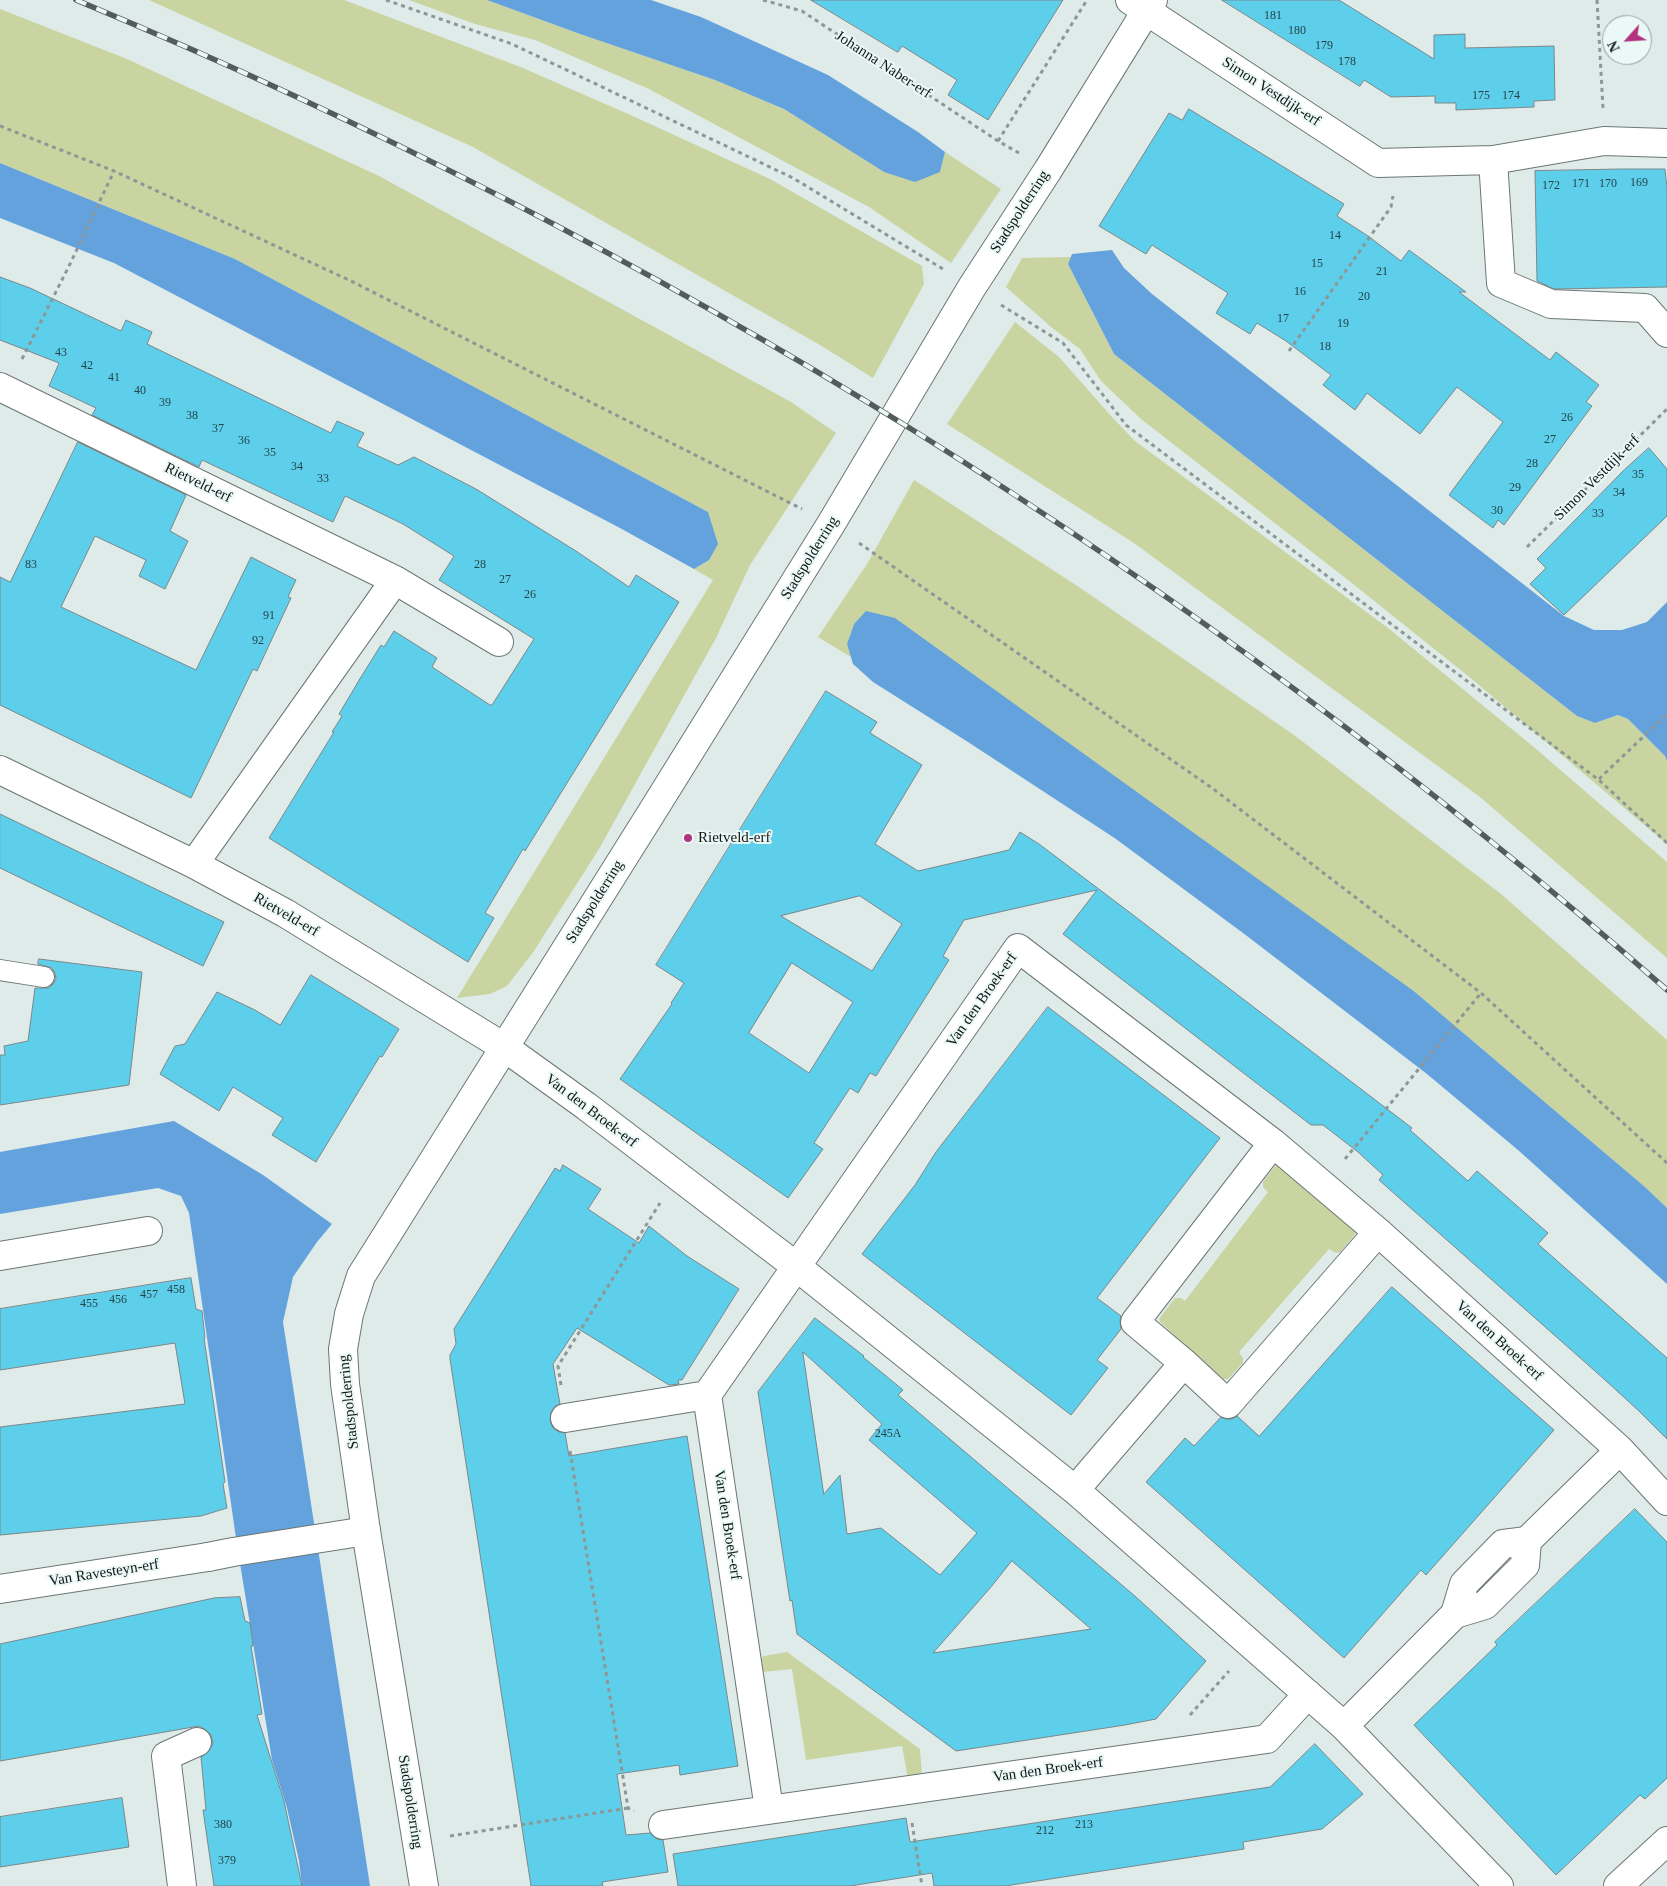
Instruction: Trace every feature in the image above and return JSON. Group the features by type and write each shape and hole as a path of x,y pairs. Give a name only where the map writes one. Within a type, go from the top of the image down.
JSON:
{"street":[{"name":"Stadspolderring","path":"424,1886 366,1530 345,1384 343,1349 349,1314 361,1276 831,524 972,287 1048,170 1143,4"},
{"name":"Simon Vestdijk-erf","path":"1143,4 1378,163 1493,160 1604,141 1667,143"},
{"path":"1493,160 1501,283 1551,304 1645,308 1667,333"},
{"name":"Rietveld-erf","path":"5,389 395,580 499,642"},
{"path":"194,864 395,580"},
{"name":"Rietveld-erf","path":"1,774 194,864 285,913 504,1047"},
{"name":"Van den Broek-erf","path":"769,1809 707,1395 1018,948 1274,1143 1378,1232 1620,1450 1667,1501"},
{"name":"Van den Broek-erf","path":"504,1047 677,1175 797,1267 1075,1490 1344,1726 1499,1886"},
{"path":"1274,1143 1136,1322 1228,1404 1378,1232"},
{"path":"0,1256 148,1231"},
{"path":"1075,1490 1184,1363"},
{"path":"565,1418 707,1395"},
{"path":"1344,1726 1455,1614 1464,1584 1503,1544 1527,1541 1620,1450"},
{"name":"Van Ravesteyn-erf","path":"0,1589 366,1530"},
{"name":"Van den Broek-erf","path":"664,1825 1267,1740 1308,1694"},
{"path":"182,1886 166,1756 197,1742"},
{"path":"1618,1886 1667,1841"}],"lane":[{"path":"0,970 44,977"}],"path":[{"path":"386,0 512,44 793,178 1062,343 1126,424 1599,780 1667,843"},
{"name":"Johanna Naber-erf","path":"764,0 802,11 998,141 1048,170"},
{"path":"998,141 1088,0"},
{"path":"1597,0 1604,141"},
{"path":"0,126 114,171 351,281 831,524 1212,788 1480,993 1667,1163"},
{"path":"1290,350 1391,207 1399,163"},
{"path":"5,389 70,264 114,171"},
{"name":"Simon Vestdijk-erf","path":"1528,547 1667,409"},
{"path":"1599,780 1667,714"},
{"path":"1323,1185 1480,993"},
{"path":"628,1808 558,1366 677,1175"},
{"path":"1155,1755 1252,1644"},
{"path":"908,1790 922,1886"},
{"path":"417,1841 628,1808 664,1825"}],"green space":[{"path":"149,0 344,0 523,68 770,179 922,266 924,284 873,378 820,345 473,147"},
{"path":"409,0 487,0 715,80 784,109 884,172 940,172 945,152 1001,189 951,263 869,207 649,89 535,40 475,24"},
{"path":"0,9 127,59 379,176 791,402 836,433 750,565 716,638 599,849 534,951 507,986 490,994 457,998 713,580 694,569 709,560 708,512 235,259 0,163"},
{"path":"1071,257 1068,264 1114,354 1577,716 1595,723 1618,715 1628,719 1665,756 1667,761 1667,844 1473,680 1141,419 1101,381 1080,349 1051,327 1006,287 1022,258"},
{"path":"1015,322 1059,357 1135,441 1388,628 1535,748 1667,862 1667,958 1480,797 1134,543 947,424"},
{"path":"914,480 1079,587 1294,735 1501,894 1667,1040 1667,1208 1645,1187 1415,992 854,624 847,644 851,657 818,637 867,564"},
{"path":"1278,1164 1356,1230 1356,1233 1340,1252 1336,1253 1329,1249 1239,1352 1243,1358 1243,1363 1228,1379 1222,1379 1159,1319 1175,1298 1181,1298 1185,1301 1268,1192 1263,1187 1263,1182"},
{"path":"787,1652 920,1749 922,1776 908,1778 902,1746 806,1760 792,1669 762,1672 759,1659 764,1656"}],"water":[{"path":"487,0 651,0 701,17 828,75 918,132 945,152 940,172 915,182 884,172 784,109 715,80"},
{"path":"0,163 235,259 708,512 718,544 709,560 694,569 620,528 114,263 0,218"},
{"path":"1112,250 1124,268 1152,294 1564,616 1594,630 1622,630 1647,622 1667,602 1667,761 1665,756 1628,719 1618,715 1595,723 1577,716 1114,354 1068,264 1072,254"},
{"path":"866,611 895,618 1415,992 1645,1187 1667,1208 1667,1284 1518,1150 1427,1074 1247,936 1116,839 873,682 853,664 847,644 854,624"},
{"path":"174,1121 263,1175 332,1224 293,1277 283,1322 370,1886 302,1886 299,1861 287,1808 272,1760 237,1545 189,1213 181,1196 158,1188 0,1214 0,1152"}],"building":[{"path":"811,0 1063,0 988,120 948,95 957,80 902,46 898,52"},
{"path":"1222,0 1339,0 1434,59 1434,35 1465,34 1465,48 1554,46 1555,100 1534,101 1534,107 1456,110 1456,103 1435,103 1435,96 1391,97 1364,80 1360,86"},
{"path":"1189,109 1344,204 1337,216 1401,261 1409,250 1466,292 1459,292 1550,360 1556,352 1599,385 1586,402 1592,406 1504,525 1498,520 1493,528 1449,495 1503,422 1457,387 1420,434 1367,393 1355,410 1323,385 1331,375 1286,341 1257,323 1250,334 1216,313 1228,293 1152,245 1146,254 1099,226 1169,113 1182,120"},
{"path":"1665,169 1667,188 1667,287 1554,289 1537,281 1535,171"},
{"path":"0,277 30,288 121,331 126,320 152,332 147,344 331,433 337,421 364,433 357,446 398,465 414,457 476,489 576,551 629,587 636,575 679,602 525,851 523,849 485,913 494,918 468,962 269,838 334,732 332,732 342,716 339,714 361,677 381,645 384,647 394,631 437,658 432,667 490,705 492,705 534,639 439,580 454,556 403,524 345,496 333,522 202,460 199,467 92,415 96,408 49,386 59,363 0,340"},
{"path":"78,442 186,495 170,531 188,541 165,589 139,576 146,560 95,536 61,607 196,670 251,557 296,580 288,597 291,598 257,671 253,669 191,798 0,705 0,577 10,582"},
{"path":"1649,448 1667,469 1667,516 1564,615 1530,584 1546,568 1537,559 1624,470"},
{"path":"826,691 877,722 870,733 922,765 875,844 918,871 1009,850 1020,832 1116,902 1412,1128 1410,1130 1468,1181 1477,1171 1548,1233 1538,1244 1667,1358 1667,1439 1604,1379 1379,1180 1383,1175 1358,1152 1323,1125 1311,1125 1063,934 1097,890 964,920 943,956 949,960 876,1076 870,1073 858,1093 850,1088 814,1143 823,1149 788,1198 620,1079 672,1004 684,983 656,965","holes":["860,896 902,924 872,971 781,916","792,963 853,1002 809,1073 749,1033"]},
{"path":"0,814 224,922 203,966 0,868"},
{"path":"39,959 142,972 129,1085 0,1105 0,1055 5,1055 4,1046 28,1041 35,988 49,988 56,979 52,968 38,964"},
{"path":"311,975 399,1029 382,1057 380,1056 316,1162 272,1135 283,1118 233,1087 219,1111 160,1074 175,1046 185,1044 217,992 255,1010 280,1025"},
{"path":"1048,1007 1220,1138 1097,1298 1121,1316 1121,1329 1097,1360 1108,1368 1071,1415 862,1254 915,1185 936,1152"},
{"path":"563,1165 601,1189 588,1209 639,1243 649,1226 687,1256 739,1289 682,1380 678,1380 679,1384 669,1385 577,1328 553,1364 560,1404 555,1406 551,1412 550,1421 553,1428 565,1433 569,1456 687,1436 738,1766 680,1775 679,1765 617,1774 626,1835 650,1833 657,1839 663,1840 668,1872 602,1882 603,1886 531,1886 450,1359 456,1344 454,1329 555,1168 560,1171"},
{"path":"191,1278 196,1309 202,1311 227,1508 201,1516 0,1535 0,1427 185,1404 175,1343 0,1370 0,1309"},
{"path":"1392,1287 1554,1430 1426,1575 1421,1570 1344,1658 1146,1482 1185,1438 1194,1446 1221,1417 1232,1419 1237,1416 1259,1436"},
{"path":"815,1318 864,1356 903,1390 898,1395 1136,1597 1206,1661 1156,1719 956,1751 797,1634 792,1600 790,1601 758,1392","holes":["803,1352 882,1424 869,1440 977,1533 940,1575 881,1528 847,1534 840,1475 824,1494","1012,1561 1091,1629 933,1653 991,1587"]},
{"path":"1635,1509 1667,1542 1667,1778 1645,1799 1640,1795 1556,1875 1414,1725 1497,1645 1495,1642"},
{"path":"240,1597 245,1621 250,1623 253,1646 251,1646 262,1714 257,1715 284,1801 302,1886 214,1886 203,1810 206,1810 201,1757 209,1751 213,1743 211,1735 199,1726 0,1761 0,1644 214,1598"},
{"path":"1315,1744 1363,1794 1322,1829 1243,1842 1244,1849 1005,1886 934,1886 932,1873 850,1886 678,1886 673,1854 906,1818 910,1842 1270,1787"},
{"path":"122,1798 129,1847 0,1867 0,1817"}],"railway":[{"path":"76,0 291,94 503,198 710,310 912,430 1110,558 1302,694 1487,838 1667,990"}],"place":[{"name":"Rietveld-erf","path":"688,838"}]}
